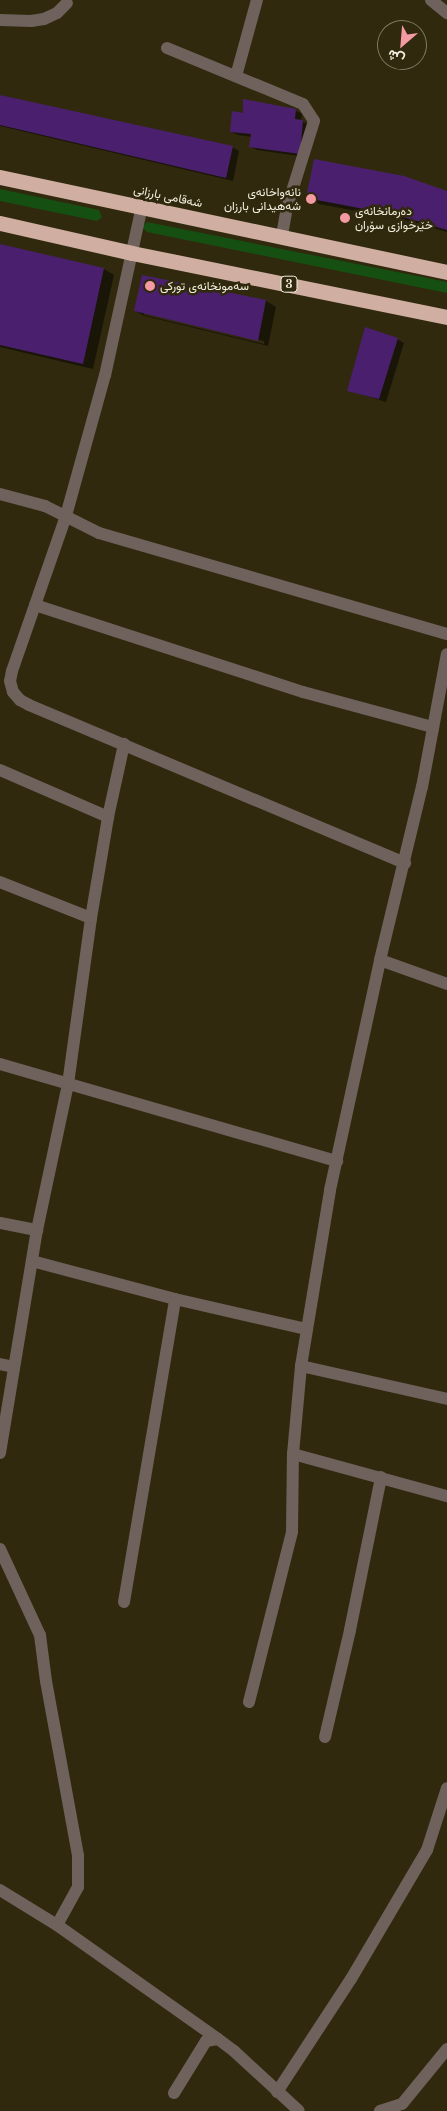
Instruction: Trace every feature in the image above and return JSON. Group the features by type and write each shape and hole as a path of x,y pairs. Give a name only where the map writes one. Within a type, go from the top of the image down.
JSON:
{"highway":[{"name":"شەقامی بارزانی","path":"0,177 447,272"},
{"name":"3","path":"0,223 132,253 447,317"}],"street":[{"path":"236,76 257,0"},
{"path":"431,0 447,13"},
{"path":"0,20 31,21 44,19 57,14 67,2"},
{"path":"168,48 303,104 314,121 287,207 282,236"},
{"path":"142,206 105,375 66,516 12,671 10,681 13,692 29,706 124,744 405,863"},
{"path":"0,494 45,506 99,533 447,634"},
{"path":"35,605 303,692 433,727"},
{"path":"249,1702 292,1532 293,1454 301,1366 330,1190 380,960 422,788 447,654"},
{"path":"0,1454 37,1230 68,1084 91,918 108,817 124,744"},
{"path":"0,770 108,817"},
{"path":"0,882 91,918"},
{"path":"380,960 447,984"},
{"path":"0,1064 337,1161"},
{"path":"0,1223 37,1230"},
{"path":"32,1261 175,1299 306,1329"},
{"path":"124,1602 175,1299"},
{"path":"0,1364 14,1367"},
{"path":"301,1366 447,1400"},
{"path":"293,1454 447,1496"},
{"path":"325,1737 350,1630 381,1478"},
{"path":"0,1549 40,1635 46,1681 78,1856 78,1888 57,1925"},
{"path":"277,2092 351,1980 427,1850 447,1788"},
{"path":"0,1890 57,1925 218,2039 234,2051 299,2111"},
{"path":"174,2093 206,2041 218,2039"},
{"path":"380,2111 402,2104 447,2049"}],"green space":[{"path":"0,189 99,210 102,217 97,221 0,201"},
{"path":"147,222 447,282 447,293 147,232 142,227"}],"building":[{"path":"0,95 233,146 226,178 0,125"},
{"path":"243,99 296,109 295,119 303,120 300,154 249,147 251,134 230,132 232,111 243,113"},
{"path":"314,159 404,176 447,191 447,230 396,215 306,198"},
{"path":"0,244 104,268 83,364 0,345"},
{"path":"142,275 266,300 258,341 134,311"},
{"path":"365,327 398,338 379,399 347,391"}],"place":[{"name":"نانەواخانەی شەهیدانی بارزان","path":"311,199"},
{"name":"دەرمانخانەی خێرخوازی سۆران","path":"345,218"},
{"name":"سەمونخانەی تورکی","path":"150,286"}]}
